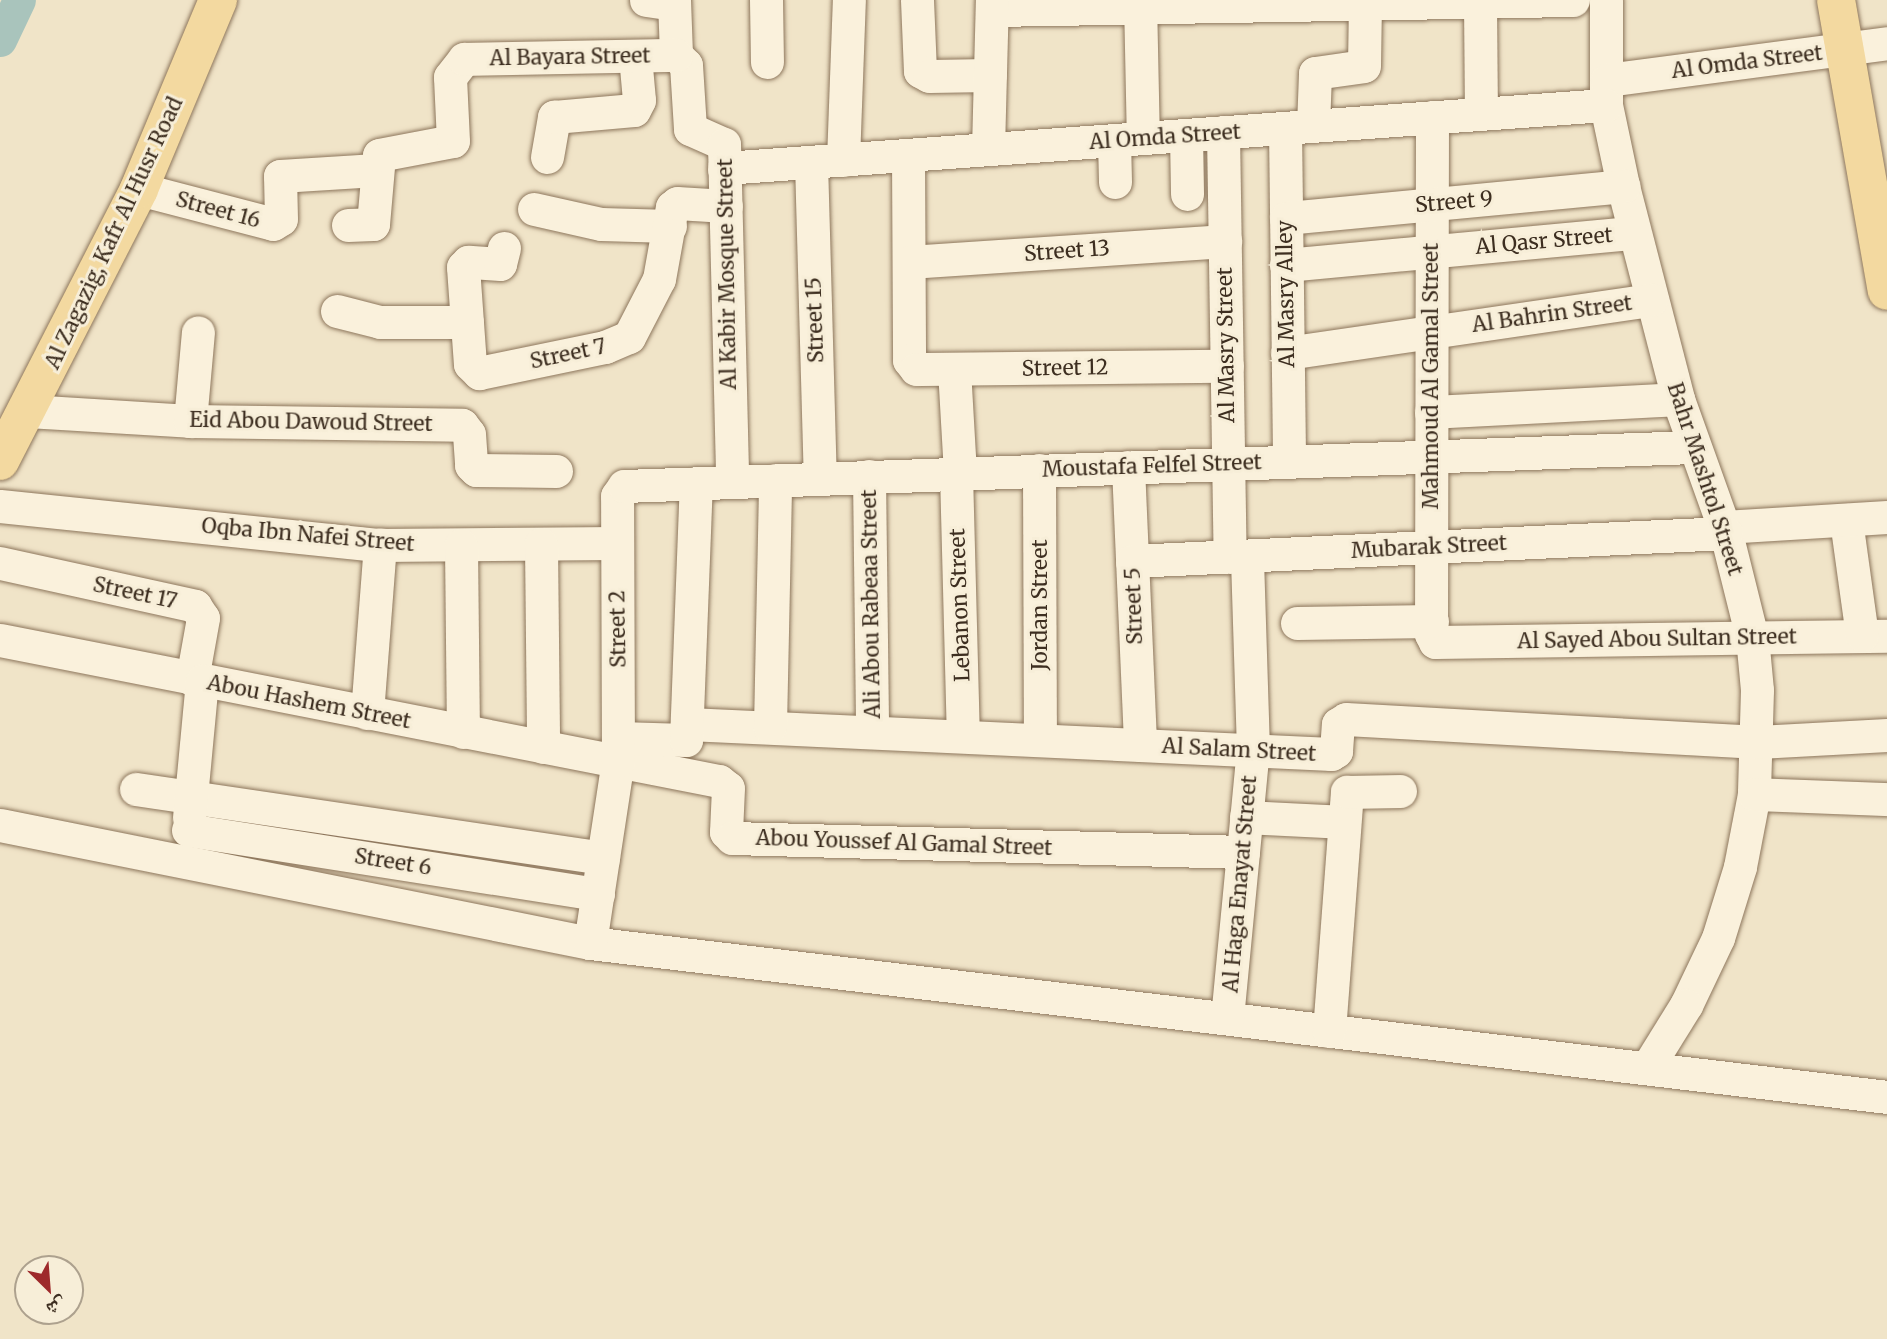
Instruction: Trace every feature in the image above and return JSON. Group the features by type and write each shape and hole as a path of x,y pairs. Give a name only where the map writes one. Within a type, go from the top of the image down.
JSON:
{"main road":[{"name":"Al Zagazig, Kafr Al Husr Road","path":"0,461 28,411 139,189 218,0"},
{"path":"1836,0 1887,291"}],"street":[{"path":"766,0 766,62"},
{"path":"844,160 849,0"},
{"path":"917,0 919,71 929,76 990,75"},
{"path":"988,149 992,5 1573,0"},
{"name":"Bahr Mashtol Street","path":"1606,0 1607,92 1623,186 1678,399 1725,530 1752,637 1758,742 1754,794 1741,867 1718,938 1686,1005 1647,1068"},
{"path":"664,1 676,55"},
{"name":"Al Masry Alley","path":"1289,461 1286,218 1299,127 1315,73 1364,66 1365,2"},
{"path":"1480,2 1480,114"},
{"path":"1115,182 1129,139 1140,4"},
{"name":"Al Omda Street","path":"724,168 1480,114 1887,43"},
{"path":"547,158 554,117 634,110 639,100 635,55"},
{"name":"Al Bayara Street","path":"376,170 377,159 383,152 453,141 450,77 464,59 676,55"},
{"name":"Al Kabir Mosque Street","path":"676,55 687,72 688,126 695,133 722,140 733,481"},
{"name":"Mahmoud Al Gamal Street","path":"1431,628 1432,117"},
{"name":"Al Masry Street","path":"1223,132 1228,463 1238,556 1252,750"},
{"path":"1186,135 1187,194"},
{"path":"908,155 909,262"},
{"name":"Street 15","path":"811,162 820,478"},
{"name":"Street 16","path":"139,189 273,225 281,219 280,176 376,170"},
{"path":"348,225 373,224 376,170"},
{"name":"Street 9","path":"1286,218 1623,186"},
{"name":"Street 7","path":"504,248 502,263 468,262 463,267 470,364 479,373 618,344 637,327 659,279 670,226 670,210 677,203 726,206"},
{"path":"534,209 601,224 670,226"},
{"name":"Al Qasr Street","path":"1286,265 1634,233"},
{"name":"Street 13","path":"909,262 1225,241"},
{"name":"Street 12","path":"909,262 909,360 916,369 1227,366"},
{"name":"Al Bahrin Street","path":"1287,353 1651,300"},
{"path":"337,312 380,322 467,322"},
{"path":"190,421 198,332"},
{"name":"Lebanon Street","path":"954,369 963,736"},
{"path":"1431,412 1678,399"},
{"name":"Eid Abou Dawoud Street","path":"28,411 190,421 462,425 470,434 471,466 476,470 556,471"},
{"name":"Moustafa Felfel Street","path":"617,496 630,485 1693,447"},
{"name":"Street 5","path":"1128,467 1140,745"},
{"name":"Jordan Street","path":"1039,470 1040,740"},
{"name":"Ali Abou Rabeaa Street","path":"869,476 873,732"},
{"path":"770,727 775,480"},
{"path":"619,750 684,742 688,724 696,482"},
{"name":"Street 2","path":"590,943 619,750 617,496"},
{"name":"Oqba Ibn Nafei Street","path":"0,506 380,545 617,543"},
{"name":"Mubarak Street","path":"1132,561 1725,530 1887,517"},
{"path":"1846,520 1875,636"},
{"path":"541,544 543,747"},
{"path":"367,713 380,545"},
{"path":"461,545 463,732"},
{"name":"Street 17","path":"0,563 195,606 203,618 197,680"},
{"name":"Al Sayed Abou Sultan Street","path":"1297,623 1431,628 1439,644 1875,636"},
{"name":"Abou Hashem Street","path":"0,640 543,747 619,750"},
{"path":"184,864 191,796 197,680"},
{"name":"Al Salam Street","path":"688,724 1331,754 1336,751 1338,724 1346,719 1758,742 1887,735"},
{"name":"Abou Youssef Al Gamal Street","path":"619,750 724,783 729,794 726,832 732,838 1243,852"},
{"name":"Al Haga Enayat Street","path":"1227,1018 1252,750"},
{"path":"136,789 603,858"},
{"path":"1329,1031 1344,822 1349,790 1400,791"},
{"path":"1754,794 1887,799"},
{"path":"1246,817 1344,822"},
{"path":"0,825 184,864 590,943 1887,1097"},
{"name":"Street 6","path":"188,830 598,894"}],"waterway":[{"path":"0,40 19,0"}]}
